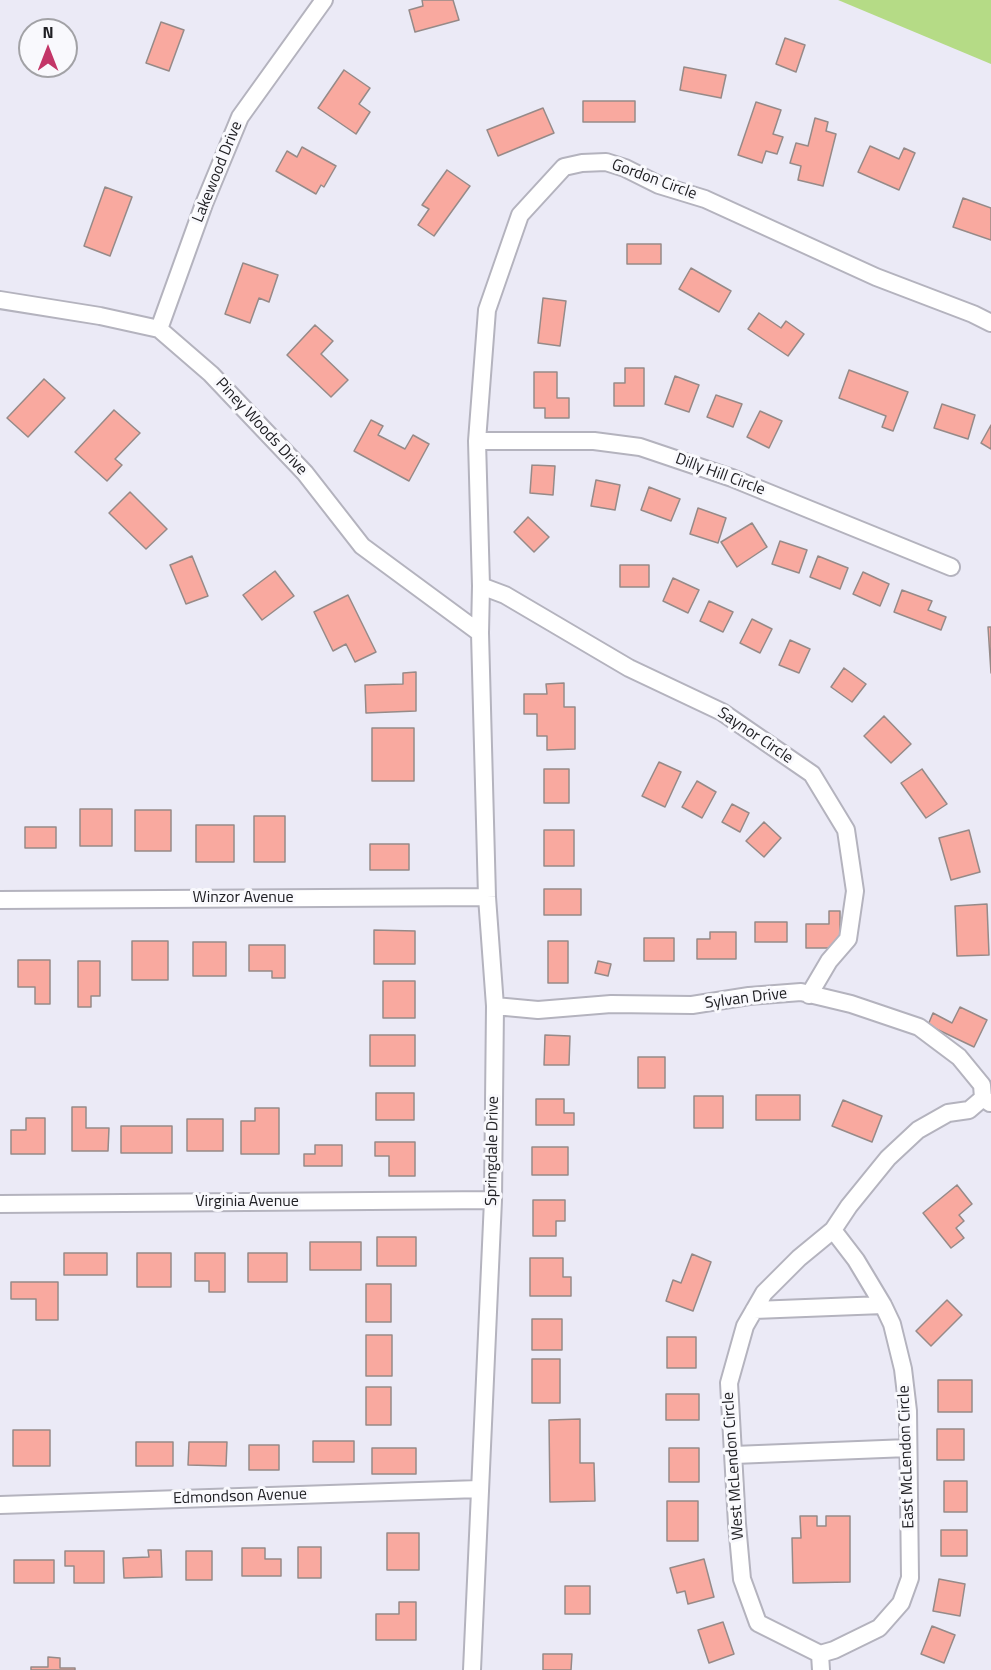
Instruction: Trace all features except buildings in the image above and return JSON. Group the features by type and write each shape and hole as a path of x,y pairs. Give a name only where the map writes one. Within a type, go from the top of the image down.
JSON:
{"street":[{"name":"Lakewood Drive","path":"159,329 204,204 240,117 324,0"},
{"name":"Gordon Circle","path":"480,633 477,441 487,310 520,215 564,167 582,163 606,162 625,168 659,185 705,199 876,277 991,322"},
{"name":"Piney Woods Drive","path":"0,300 100,316 159,329 211,374 305,473 362,546 480,633"},
{"name":"Dilly Hill Circle","path":"477,441 594,441 640,447 732,478 951,567"},
{"name":"Saynor Circle","path":"481,586 505,595 629,668 722,712 812,774 846,831 855,891 848,939 830,961 809,995"},
{"name":"Springdale Drive","path":"472,1670 493,1200 495,1006 487,897 480,633"},
{"name":"Winzor Avenue","path":"0,900 487,897"},
{"name":"Sylvan Drive","path":"495,1006 537,1010 611,1004 692,1005 749,996 801,992 851,1004 919,1027 959,1057 982,1085 987,1101"},
{"name":"West McLendon Circle","path":"820,1662 758,1623 742,1579 729,1383 745,1326 764,1293 799,1258 833,1230 849,1206 888,1158 918,1130 948,1113 969,1110 987,1101"},
{"name":"Virginia Avenue","path":"0,1204 493,1200"},
{"name":"East McLendon Circle","path":"820,1662 834,1650 879,1628 901,1604 910,1578 908,1411 903,1369 892,1324 883,1305 856,1260 833,1230"},
{"path":"754,1310 883,1305"},
{"path":"734,1455 908,1448"},
{"name":"Edmondson Avenue","path":"0,1504 479,1489"}],"green space":[{"path":"838,0 991,0 991,64"}]}
